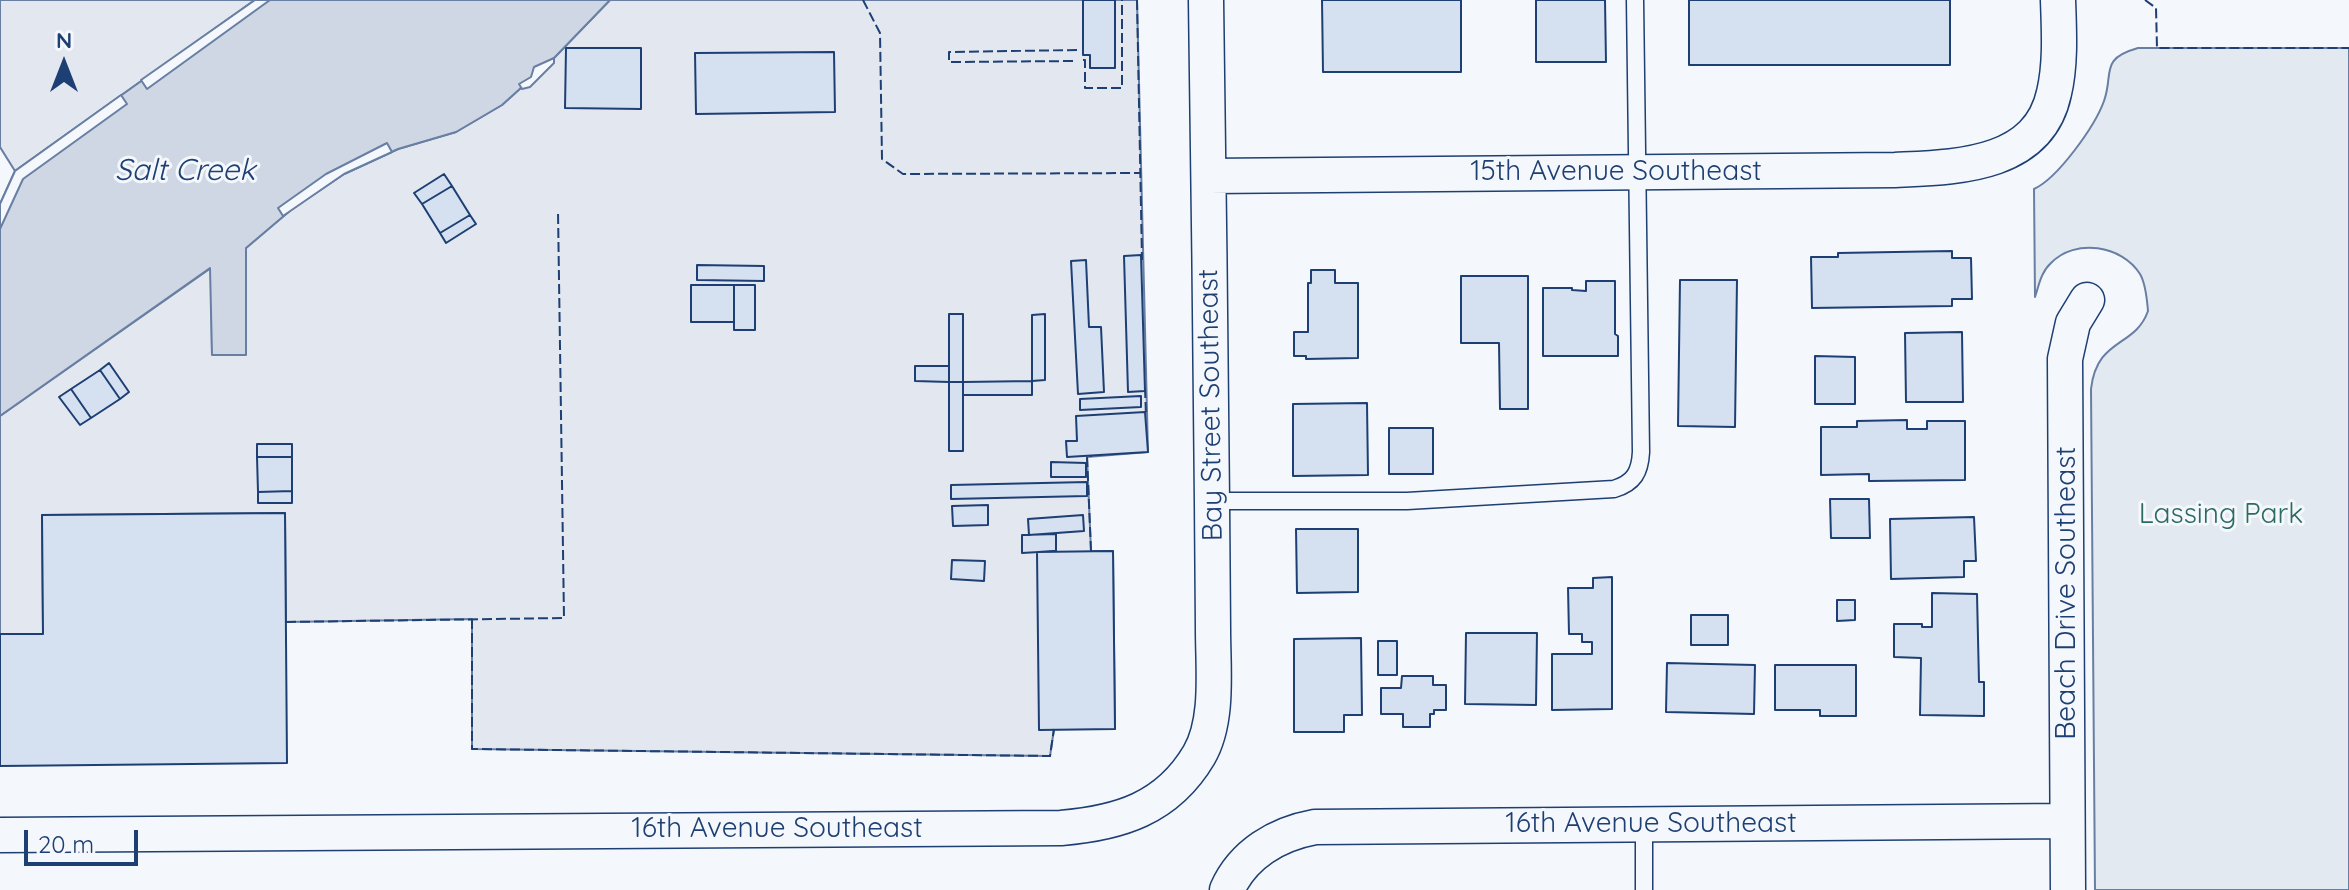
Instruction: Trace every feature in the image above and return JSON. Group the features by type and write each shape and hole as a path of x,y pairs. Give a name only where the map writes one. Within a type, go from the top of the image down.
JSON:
{"street":[{"name":"Bay Street Southeast","path":"1164,794 1185,775 1201,753 1211,719 1213,682 1206,0"},
{"name":"15th Avenue Southeast","path":"1209,176 1953,167 1990,160 2019,146 2041,125 2054,95 2058,0"},
{"name":"Beach Drive Southeast","path":"2068,890 2065,359 2073,323 2087,300"},
{"name":"16th Avenue Southeast","path":"0,835 1061,828 1101,824 1136,814 1164,794"},
{"name":"16th Avenue Southeast","path":"1236,876 1260,848 1279,838 1315,827 2067,821"}],"lane":[{"path":"1212,501 1407,501 1614,489 1633,479 1640,469 1641,452 1635,0"},
{"path":"1644,824 1644,890"}],"green space":[{"name":"Lassing Park","path":"2138,48 2349,48 2349,890 2095,890 2091,389 2101,360 2142,323 2148,311 2140,274 2122,257 2098,248 2072,250 2061,255 2045,270 2035,297 2034,189 2064,163 2093,124 2104,101 2113,62"}],"shaded area":[{"path":"0,0 255,0 15,171 0,147"},
{"path":"610,0 1137,0 1148,452 1087,457 1091,551 1113,551 1115,729 1054,729 1050,756 472,749 472,619 286,622 285,513 42,515 43,634 0,634 0,416 211,268 212,354 246,248 292,209 344,174 398,149 456,132 502,105 554,58"}],"water":[{"name":"Salt Creek","path":"255,0 610,0 554,58 502,105 456,132 398,149 344,174 292,209 246,248 246,355 212,355 210,268 0,416 0,204 15,171"}],"pier":[{"path":"255,0 270,0 147,89 141,80"},
{"path":"554,58 554,63 530,87 522,89 519,84 531,77 534,67"},
{"path":"121,95 127,104 23,179 0,229 0,204 15,171"},
{"path":"387,143 392,152 344,174 283,216 278,208 326,174"}],"building":[{"path":"1083,0 1115,0 1115,68 1090,68 1090,55 1083,55"},
{"path":"1322,0 1461,0 1461,72 1323,72"},
{"path":"1536,0 1605,0 1606,62 1536,62"},
{"path":"1689,0 1950,0 1950,65 1689,65"},
{"path":"566,48 641,48 641,109 565,108"},
{"path":"834,52 835,112 696,114 695,53"},
{"path":"444,174 452,186 422,204 414,193"},
{"path":"452,186 470,215 440,233 422,204"},
{"path":"470,215 476,224 446,243 440,233"},
{"path":"1952,251 1952,258 1971,258 1972,299 1952,299 1952,306 1812,308 1811,257 1838,257 1838,253"},
{"path":"1141,255 1145,391 1128,392 1124,256"},
{"path":"1086,260 1089,327 1101,327 1104,392 1078,394 1071,261"},
{"path":"697,265 764,266 764,281 697,280"},
{"path":"1311,270 1335,270 1335,283 1358,283 1358,358 1306,359 1306,356 1294,356 1294,332 1308,332"},
{"path":"1461,276 1528,276 1528,409 1500,409 1499,343 1461,343"},
{"path":"1680,280 1737,280 1735,427 1678,426"},
{"path":"1586,281 1615,281 1618,356 1543,356 1543,288 1586,291"},
{"path":"691,285 734,285 734,322 691,322"},
{"path":"734,285 755,285 755,330 734,330"},
{"path":"949,314 963,314 963,382 949,382"},
{"path":"1045,314 1045,380 1032,381 1032,315"},
{"path":"1962,332 1963,402 1906,402 1905,333"},
{"path":"1815,356 1855,357 1855,404 1815,404"},
{"path":"109,363 129,392 120,399 100,370"},
{"path":"915,366 949,366 949,382 915,381"},
{"path":"100,370 120,399 91,418 71,389"},
{"path":"1032,381 1032,395 963,395 963,382"},
{"path":"949,382 963,382 963,451 949,451"},
{"path":"71,389 91,418 80,425 59,397"},
{"path":"1141,396 1141,407 1080,410 1080,399"},
{"path":"1367,403 1368,475 1293,476 1293,404"},
{"path":"1145,412 1148,452 1067,457 1066,441 1077,441 1076,416"},
{"path":"1907,420 1907,429 1927,429 1927,421 1965,421 1965,480 1869,481 1869,474 1821,475 1821,427 1857,427 1857,421"},
{"path":"1389,428 1433,428 1433,474 1389,474"},
{"path":"257,444 292,444 292,457 257,457"},
{"path":"257,457 292,457 292,491 258,492"},
{"path":"1051,462 1086,463 1086,477 1051,477"},
{"path":"1087,482 1087,496 951,499 951,485"},
{"path":"292,491 292,503 258,503 258,492"},
{"path":"1830,499 1869,499 1870,538 1831,538"},
{"path":"988,505 988,525 953,526 952,506"},
{"path":"285,513 287,763 0,766 0,634 43,634 42,515"},
{"path":"1083,515 1084,531 1029,535 1028,519"},
{"path":"1974,517 1976,561 1964,561 1964,577 1891,579 1890,519"},
{"path":"1296,529 1358,529 1358,592 1297,593"},
{"path":"1056,534 1056,551 1022,553 1022,535"},
{"path":"1113,551 1115,729 1039,730 1037,552"},
{"path":"952,560 985,561 984,581 951,579"},
{"path":"1612,577 1612,709 1552,710 1552,654 1592,654 1592,642 1582,642 1582,634 1569,634 1568,588 1593,588 1593,578"},
{"path":"1932,593 1977,594 1979,682 1984,682 1984,716 1920,715 1921,658 1894,657 1894,624 1932,627"},
{"path":"1837,600 1855,600 1855,620 1837,621"},
{"path":"1691,615 1728,615 1728,645 1691,645"},
{"path":"1466,633 1537,633 1536,705 1465,704"},
{"path":"1361,638 1362,715 1344,715 1344,732 1294,732 1294,639"},
{"path":"1378,641 1397,641 1397,675 1378,675"},
{"path":"1667,663 1755,665 1754,714 1666,712"},
{"path":"1775,665 1856,665 1856,716 1820,716 1820,710 1775,710"},
{"path":"1402,676 1433,676 1433,685 1446,685 1446,710 1434,710 1434,714 1430,714 1430,727 1403,727 1403,714 1381,714 1381,688 1401,688"}],"fence":[{"path":"863,0 880,33 882,159 903,174 1140,173"},
{"path":"1083,60 1085,88 1122,88 1122,0"},
{"path":"1137,0 1142,260"},
{"path":"2145,0 2156,8 2157,48 2349,48"},
{"path":"1077,50 949,52 949,62 1077,61"},
{"path":"286,622 564,618 558,211"},
{"path":"1145,388 1146,416"},
{"path":"1091,551 1087,456 1092,456"},
{"path":"472,619 472,749 1050,756 1054,729"}]}
